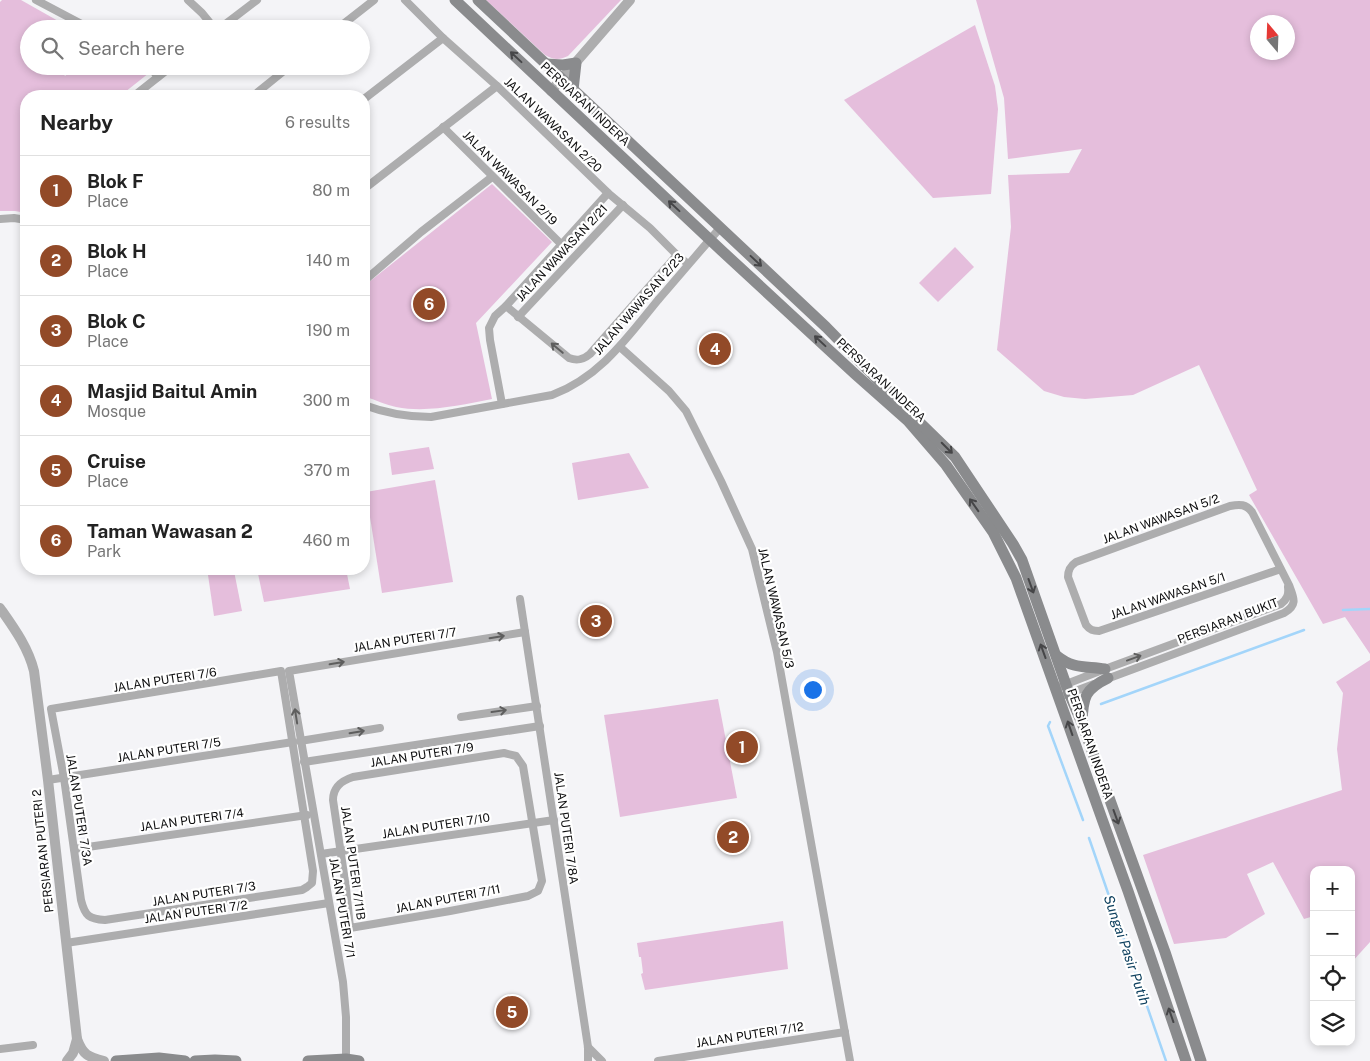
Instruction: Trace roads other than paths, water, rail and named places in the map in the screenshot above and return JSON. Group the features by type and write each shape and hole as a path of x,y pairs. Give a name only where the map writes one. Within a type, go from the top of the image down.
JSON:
{"main road":[{"name":"PERSIARAN INDERA","path":"455,0 710,240 908,421 946,465 993,532 1016,578 1063,691 1102,819 1186,1061"},
{"name":"PERSIARAN INDERA","path":"478,0 826,327 956,457 1022,560 1057,656 1063,691 1082,723 1165,952 1200,1061"},
{"path":"546,64 563,65 576,63 573,90"},
{"path":"1057,656 1062,661 1076,666 1106,673"},
{"path":"1082,723 1084,702 1091,688 1106,673"},
{"path":"116,1061 159,1058 185,1061"},
{"path":"308,1061 346,1059 359,1061"},
{"path":"195,1061 236,1061"}],"street":[{"path":"36,0 74,20"},
{"path":"188,0 208,20"},
{"path":"231,20 257,0"},
{"path":"348,20 374,0"},
{"name":"JALAN WAWASAN 2/20","path":"405,0 608,193 650,228 688,264"},
{"path":"551,91 630,0"},
{"path":"370,94 443,38"},
{"path":"142,90 161,75"},
{"path":"260,90 279,75"},
{"path":"370,184 497,86"},
{"name":"JALAN WAWASAN 2/19","path":"443,127 562,245"},
{"path":"370,276 421,232 492,177"},
{"path":"502,404 489,328 495,316 608,193"},
{"name":"JALAN WAWASAN 2/21","path":"518,316 623,205"},
{"path":"0,219 20,219"},
{"name":"JALAN WAWASAN 2/23","path":"370,407 395,414 431,416 552,395 563,391 596,370 620,347 720,228"},
{"path":"506,306 569,358 574,360 585,358 677,255"},
{"name":"JALAN WAWASAN 5/3","path":"620,347 669,391 686,411 752,549 776,652 850,1061"},
{"name":"JALAN WAWASAN 5/2","path":"1077,603 1068,577 1071,565 1238,505 1248,507 1252,512 1286,579"},
{"name":"JALAN WAWASAN 5/1","path":"1077,603 1088,628 1099,631 1281,569"},
{"name":"PERSIARAN BUKIT","path":"1063,691 1106,673 1284,613 1294,604 1286,579"},
{"name":"JALAN PUTERI 7/8A","path":"520,599 588,1046 588,1061"},
{"name":"PERSIARAN PUTERI 2","path":"0,608 24,645 31,660 36,681 77,1039 73,1053 68,1061"},
{"name":"JALAN PUTERI 7/7","path":"285,671 525,632"},
{"name":"JALAN PUTERI 7/6","path":"51,709 285,671"},
{"name":"JALAN PUTERI 7/1","path":"285,671 297,742 304,762 314,814 345,1001 346,1059"},
{"path":"462,717 537,706"},
{"name":"JALAN PUTERI 7/3A","path":"51,709 64,778 81,900 86,914"},
{"path":"304,762 540,726"},
{"name":"JALAN PUTERI 7/5","path":"48,780 380,728"},
{"path":"297,742 304,815"},
{"name":"JALAN PUTERI 7/9","path":"333,800 334,790 342,782 353,777 504,753 516,756 522,766 532,822"},
{"name":"JALAN PUTERI 7/11B","path":"333,800 350,928"},
{"name":"JALAN PUTERI 7/4","path":"74,849 314,814"},
{"name":"JALAN PUTERI 7/3","path":"86,914 91,918 106,920 302,890 312,883 304,815"},
{"name":"JALAN PUTERI 7/10","path":"321,854 554,820"},
{"name":"JALAN PUTERI 7/11","path":"350,928 528,896 538,891 542,881 532,822"},
{"name":"JALAN PUTERI 7/2","path":"66,943 329,903"},
{"path":"202,906 205,922"},
{"name":"JALAN PUTERI 7/12","path":"658,1061 845,1032"},
{"path":"77,1039 83,1052 92,1058 104,1061"},
{"path":"0,1049 34,1046"},
{"path":"588,1046 602,1061"}],"waterway":[{"name":"Sungai Pasir Putih","path":"1343,610 1370,609"},
{"name":"Sungai Pasir Putih","path":"1101,704 1304,630"},
{"name":"Sungai Pasir Putih","path":"1050,722 1048,726 1083,820"},
{"name":"Sungai Pasir Putih","path":"1089,838 1166,1061"}],"place":[{"name":"Taman Wawasan 2","path":"429,304"},
{"name":"Masjid Baitul Amin","path":"715,349"},
{"name":"Blok C","path":"596,621"},
{"name":"Blok F","path":"742,747"},
{"name":"Blok H","path":"733,837"},
{"name":"Cruise","path":"512,1012"}]}
